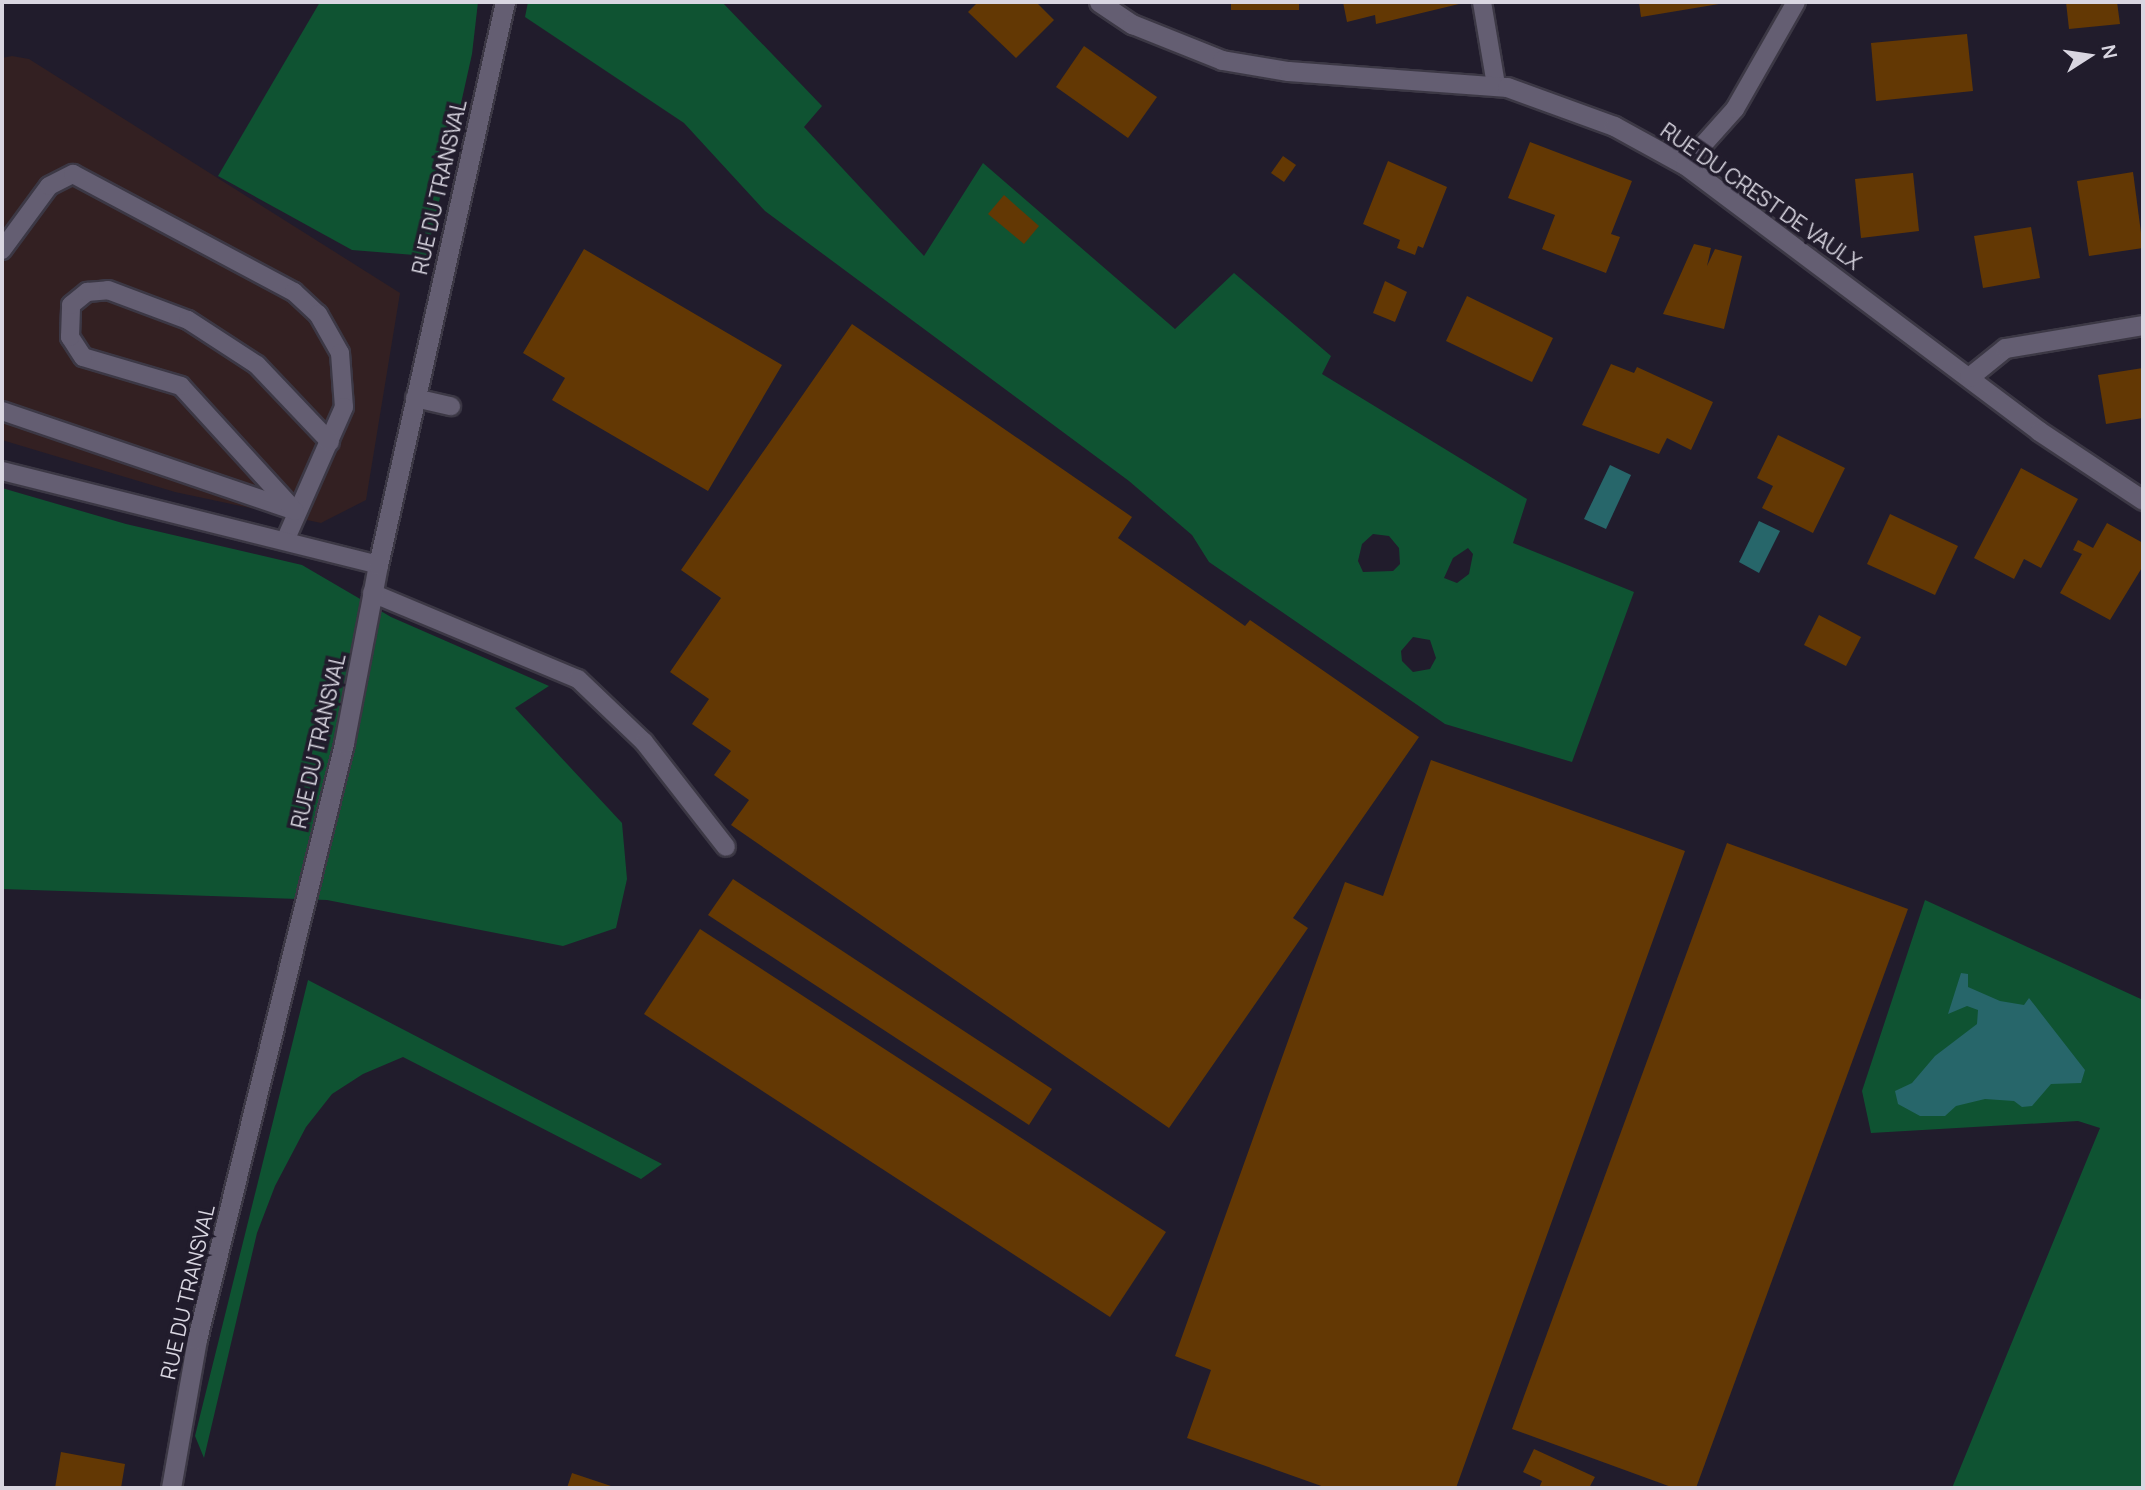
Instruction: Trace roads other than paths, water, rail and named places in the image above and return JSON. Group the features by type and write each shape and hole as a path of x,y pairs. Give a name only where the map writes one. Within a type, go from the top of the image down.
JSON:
{"street":[{"name":"RUE DU TRANSVAL","path":"171,1488 197,1339 344,743 378,565 505,2"},
{"name":"RUE DU CREST DE VAULX","path":"1099,2 1132,24 1222,60 1289,71 1496,85 1572,107 1685,165 2092,469 2143,500"},
{"path":"1969,377 2005,348 2143,325"}],"lane":[{"path":"1482,2 1496,85"},
{"path":"1685,165 1735,109 1796,2"},
{"path":"2,250 49,186 73,174 294,292 318,314 340,354 344,407 330,442 295,511 285,541"},
{"path":"295,511 181,386 83,357 70,337 71,305 87,292 108,290 188,320 257,365 330,442"},
{"path":"415,398 451,406"},
{"path":"2,411 295,511"},
{"path":"2,471 378,565"},
{"path":"372,593 578,679 643,742 726,847"}]}
